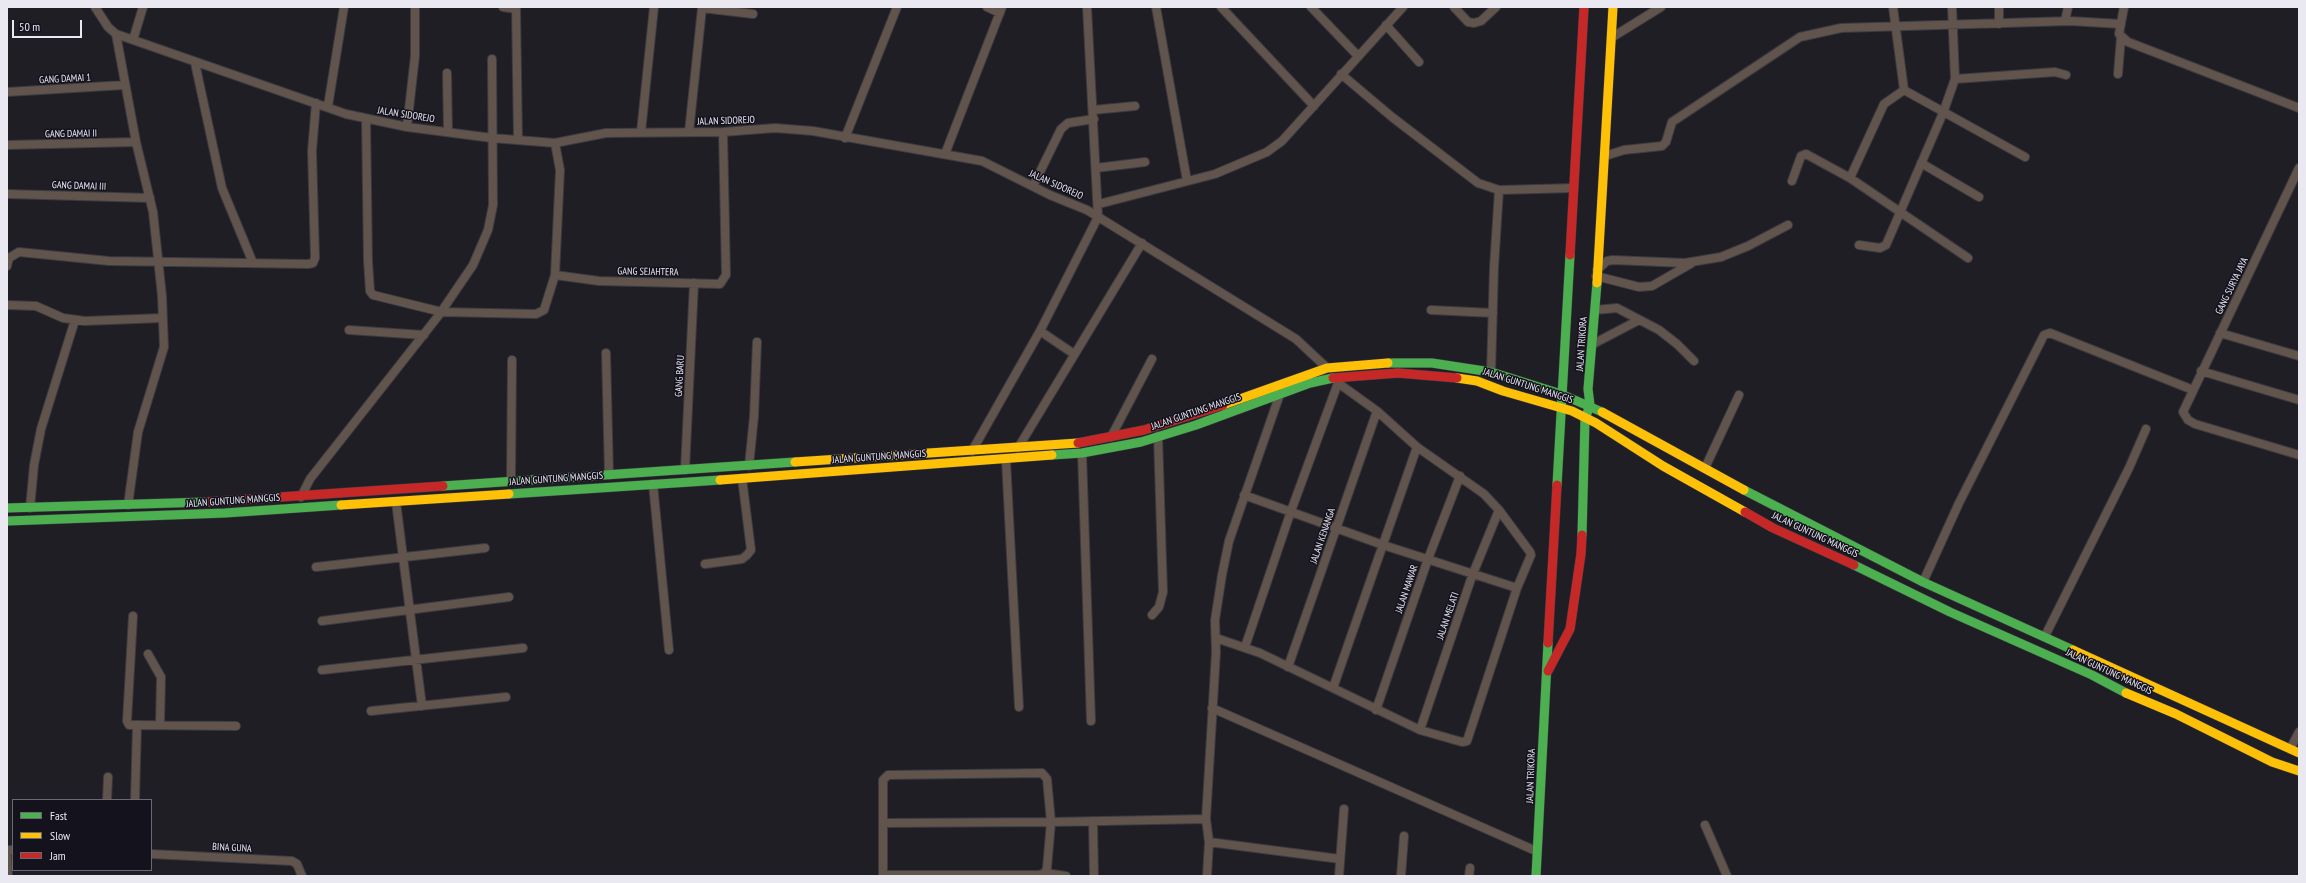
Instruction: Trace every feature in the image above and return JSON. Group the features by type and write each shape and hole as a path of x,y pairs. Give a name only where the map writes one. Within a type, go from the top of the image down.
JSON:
{"street":[{"name":"JALAN SIDOREJO","path":"94,7 116,34 195,63 366,119 407,127 448,131 492,138 555,143 606,133 723,132 775,128 813,132 982,161 1087,210 1296,339 1327,368"},
{"path":"133,40 143,7"},
{"path":"328,106 344,7"},
{"path":"407,127 415,56 415,7"},
{"path":"502,7 516,8 518,140"},
{"path":"641,132 654,7"},
{"path":"845,138 897,7"},
{"path":"945,154 1001,10 987,7"},
{"path":"972,451 1040,331 1098,217 1099,204 1087,7"},
{"path":"1156,7 1187,181"},
{"path":"1221,7 1314,106"},
{"path":"1312,7 1358,56"},
{"path":"1099,204 1215,174 1267,152 1282,141 1403,7"},
{"path":"1454,7 1468,22 1474,23 1481,21 1496,7"},
{"name":"JALAN TRIKORA","path":"1536,876 1536,851 1539,830 1546,676 1562,409 1561,394 1566,356 1584,7"},
{"name":"JALAN TRIKORA","path":"1546,676 1570,629 1581,554 1585,418 1590,405 1588,389 1593,344 1613,7"},
{"path":"1611,38 1661,7"},
{"path":"1893,7 1904,90"},
{"path":"1859,245 1880,248 1886,245 1943,113 1954,79 1952,7"},
{"path":"1999,7 1999,24"},
{"path":"2065,21 2068,7"},
{"path":"2118,74 2121,37 2119,34 2124,7"},
{"path":"689,132 702,8 753,14"},
{"path":"1605,156 1624,150 1662,146 1666,142 1672,122 1800,37 1841,28 1953,26 2065,21 2121,24"},
{"path":"1386,25 1419,62"},
{"path":"116,34 136,142 153,212 157,261 162,296 164,347 138,432 128,505"},
{"path":"2121,37 2128,42 2299,108"},
{"path":"302,496 310,479 442,312 473,265 492,217 492,60"},
{"path":"195,63 222,188 253,263"},
{"path":"1954,79 2055,72 2066,74"},
{"path":"447,73 448,131"},
{"path":"1341,74 1392,117 1478,183 1499,190 1574,188"},
{"name":"GANG DAMAI 1","path":"7,92 125,85"},
{"path":"1904,90 1943,113 2025,157"},
{"path":"1850,178 1884,104 1904,90"},
{"path":"7,266 9,258 19,252 109,261 308,264 313,262 315,258 312,151 316,103"},
{"path":"1093,110 1135,106"},
{"path":"366,119 368,261 370,291 373,295 442,312 541,313 555,275 560,170 555,143"},
{"path":"1033,186 1061,129 1068,123 1094,119"},
{"name":"GANG SEJAHTERA","path":"555,275 599,281 720,284 726,275 723,132"},
{"name":"GANG DAMAI II","path":"7,145 136,142"},
{"path":"1792,181 1801,156 1806,154 1850,178 1968,258"},
{"path":"1096,168 1145,162"},
{"path":"1921,163 1979,197"},
{"name":"GANG SURYA JAYA","path":"2299,168 2183,412 2188,420 2195,424 2299,455"},
{"path":"1491,372 1499,190"},
{"name":"GANG DAMAI III","path":"7,194 150,198"},
{"path":"1694,261 1652,286 1639,287 1597,273 1607,261 1613,260 1651,260 1662,263 1694,261 1721,257 1748,246 1788,225"},
{"path":"1018,448 1142,243"},
{"name":"GANG BARU","path":"686,470 694,283"},
{"path":"7,305 36,306 63,318 75,320 162,318"},
{"path":"1595,310 1617,308 1659,330 1677,344 1694,361"},
{"path":"1431,310 1493,313"},
{"path":"30,508 34,465 40,430 75,320"},
{"path":"1593,344 1639,320"},
{"path":"349,330 424,335"},
{"path":"1040,331 1074,354"},
{"path":"1923,582 1959,503 2044,335 2050,333 2193,390"},
{"path":"2220,333 2299,356"},
{"path":"749,466 754,416 757,342"},
{"path":"606,353 609,475"},
{"path":"1111,437 1152,359"},
{"path":"511,481 512,360"},
{"name":"JALAN GUNTUNG MANGGIS","path":"7,508 56,508 224,501 1079,443 1144,430 1201,412 1327,368 1407,362 1454,366 1491,372 1561,394 1590,405 1616,422 1706,468 1778,509 1923,582 2045,636 2299,753"},
{"path":"2202,371 2299,400"},
{"name":"JALAN GUNTUNG MANGGIS","path":"7,521 225,513 853,471 951,462 1006,460 1082,453 1141,442 1196,425 1310,383 1398,373 1444,376 1486,384 1503,391 1572,411 1596,423 1664,466 1773,528 1887,580 1950,612 2092,675 2127,694 2176,714 2272,762 2299,771"},
{"path":"1216,638 1245,647 1420,730 1462,742 1467,741 1517,588 1531,555 1499,510 1484,494 1417,447 1376,411 1337,380 1245,647"},
{"path":"1207,876 1209,842 1206,819 1216,620 1223,568 1228,541 1283,383"},
{"path":"1706,468 1739,395"},
{"name":"JALAN KENANGA","path":"1288,667 1376,411"},
{"path":"2045,636 2129,468 2146,429"},
{"path":"1152,615 1159,607 1163,592 1158,436"},
{"path":"1333,688 1417,447"},
{"path":"1082,453 1091,722"},
{"path":"853,459 853,471"},
{"path":"1006,460 1019,707"},
{"name":"JALAN MAWAR","path":"1376,710 1428,559 1460,476"},
{"path":"705,564 742,559 747,556 751,550 742,478"},
{"path":"493,483 494,494"},
{"path":"653,484 669,650"},
{"path":"1244,495 1383,545 1428,559 1472,576 1517,588"},
{"path":"224,501 225,513"},
{"path":"396,502 422,706"},
{"path":"54,520 56,508"},
{"name":"JALAN MELATI","path":"1420,730 1472,576 1499,510"},
{"path":"316,567 485,548"},
{"path":"322,621 509,597"},
{"path":"133,616 127,721 129,724 236,726"},
{"path":"1549,626 1557,631 1570,629"},
{"path":"322,670 523,648"},
{"path":"148,654 161,677 160,725"},
{"path":"371,711 506,697"},
{"path":"2176,714 2183,699"},
{"path":"1212,708 1536,851"},
{"path":"135,799 137,725"},
{"path":"2290,749 2299,732"},
{"path":"1045,874 1051,822 1047,779 1042,773 888,775 883,780 885,823 883,876 1045,874 1066,876"},
{"path":"108,777 108,799"},
{"path":"1338,876 1344,809"},
{"path":"885,823 1206,819"},
{"path":"1093,821 1094,876"},
{"path":"1705,825 1727,876"},
{"path":"1401,876 1404,836"},
{"path":"1209,842 1340,859"},
{"name":"BINA GUNA","path":"152,854 292,861 297,864 302,876"},
{"path":"7,856 8,876"}],"traffic: fast":[{"path":"1557,485 1570,255"},
{"path":"1582,535 1585,419 1590,405 1588,389 1597,283"},
{"path":"1388,363 1432,363 1491,372 1561,394 1602,412"},
{"path":"1052,455 1082,453 1141,442 1196,425 1310,383 1333,378"},
{"path":"443,486 795,462"},
{"path":"509,494 720,480"},
{"path":"1744,490 1923,582 2073,650"},
{"path":"7,508 206,502"},
{"path":"7,521 225,513 341,505"},
{"path":"1854,565 1950,612 2092,675 2126,693"},
{"path":"1536,876 1548,643"}],"traffic: slow":[{"path":"1597,283 1613,7"},
{"path":"1223,405 1327,368 1388,363"},
{"path":"1457,378 1477,381 1503,391 1572,411 1596,423 1663,466 1745,512"},
{"path":"1602,412 1744,490"},
{"path":"795,462 1078,443"},
{"path":"720,480 1052,455"},
{"path":"341,505 509,494"},
{"path":"2073,650 2299,753"},
{"path":"2126,693 2176,714 2272,762 2299,771"}],"traffic: jam":[{"path":"1570,255 1584,7"},
{"path":"1333,378 1398,373 1457,378"},
{"path":"1078,443 1144,430 1223,405"},
{"path":"1548,643 1557,485"},
{"path":"206,502 443,486"},
{"path":"1745,512 1773,528 1854,565"},
{"path":"1548,671 1570,629 1581,554 1582,535"}]}
